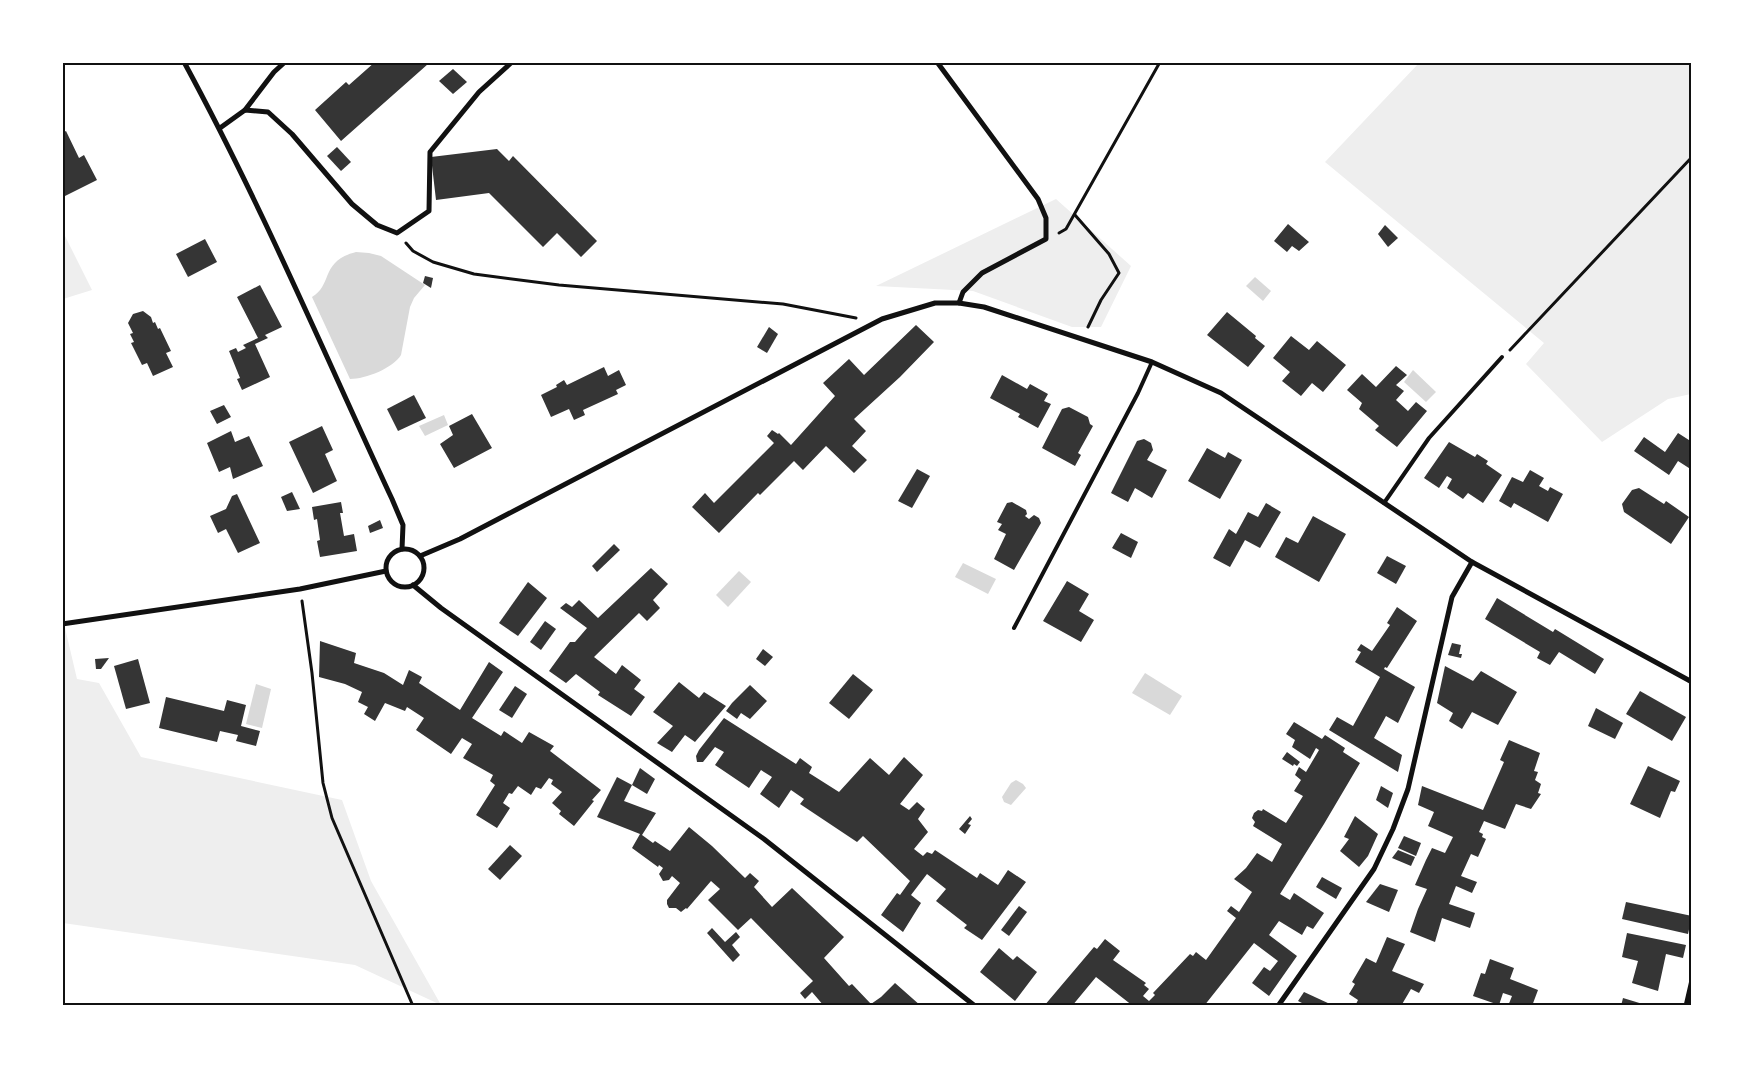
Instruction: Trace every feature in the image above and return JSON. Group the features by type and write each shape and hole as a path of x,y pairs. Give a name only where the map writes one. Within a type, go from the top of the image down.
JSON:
{"street":[{"path":"184,62 220,128 392,499 403,526 402,549"},
{"path":"220,128 245,110 274,72 285,62"},
{"path":"245,110 268,112 292,134 352,204 377,225 397,233 429,211 430,152 479,92 512,62"},
{"path":"937,62 1038,199 1046,218 1046,240 982,273 963,292 959,303"},
{"path":"420,556 460,539 876,322 935,303 959,303 984,307 1152,362 1221,393 1472,562 1692,682"},
{"path":"402,549 412,550 420,556 424,573 418,582 402,587 392,582 386,571 386,565 392,555 402,549"},
{"path":"1278,1006 1374,869 1393,829 1408,789 1452,597 1472,562"},
{"path":"62,624 300,589 386,571"},
{"path":"413,585 449,614 764,839 976,1006"},
{"path":"1686,1006 1692,980"}],"lane":[{"path":"1384,503 1429,438 1502,357"},
{"path":"1014,628 1133,402 1152,362"}],"path":[{"path":"1046,240 1066,229 1160,62"},
{"path":"1502,357 1692,157"},
{"path":"1074,215 1109,254 1119,273 1101,300 1082,339"},
{"path":"397,233 412,251 433,262 474,274 559,285 783,304 876,322"},
{"path":"300,589 312,673 323,784 332,818 413,1006"}],"shaded area":[{"path":"1419,63 1691,63 1691,394 1668,399 1602,442 1526,364 1544,343 1325,162"},
{"path":"1056,199 1131,266 1101,327 1072,327 973,291 876,286"},
{"path":"62,230 92,290 63,299 62,299"},
{"path":"356,252 381,256 425,285 414,298 410,307 401,355 392,364 378,372 350,379 312,297 323,286 337,261"},
{"path":"1255,277 1271,291 1263,301 1246,286"},
{"path":"1413,370 1436,392 1426,402 1404,382"},
{"path":"444,415 448,425 425,436 419,426"},
{"path":"963,563 996,579 988,594 955,577"},
{"path":"739,571 751,582 728,607 716,595"},
{"path":"62,615 77,679 99,683 141,757 342,800 371,881 441,1005 355,965 63,923"},
{"path":"1145,673 1182,696 1170,715 1132,693"},
{"path":"256,684 271,689 262,728 246,724"},
{"path":"1016,780 1026,788 1011,805 1004,802 1002,797 1011,783"}],"building":[{"path":"375,62 427,62 428,64 341,141 315,110 346,82 349,85"},
{"path":"453,69 467,82 453,94 439,81"},
{"path":"66,131 79,158 84,155 97,180 63,197 62,133"},
{"path":"337,147 351,162 341,171 327,156"},
{"path":"497,149 509,161 513,156 597,241 581,257 557,233 543,247 489,193 436,200 431,157"},
{"path":"1288,224 1309,242 1299,251 1292,246 1287,252 1274,241"},
{"path":"1385,225 1398,238 1388,247 1378,234"},
{"path":"205,239 217,262 188,277 176,254"},
{"path":"425,276 433,278 431,288 423,283"},
{"path":"260,285 282,327 265,335 268,338 255,344 270,377 242,390 237,379 240,378 229,351 236,348 238,352 246,348 243,345 258,338 237,297"},
{"path":"143,311 151,317 158,329 160,328 171,351 166,353 173,367 153,376 147,363 142,365 131,343 134,342 130,334 133,333 128,323 133,314"},
{"path":"1227,312 1265,346 1248,367 1207,335"},
{"path":"916,325 934,342 900,377 854,419 866,431 852,446 867,460 854,473 826,446 803,470 794,461 760,495 758,493 719,533 692,507 705,493 714,503 774,443 767,436 772,430 779,433 791,445 835,396 823,383 849,359 864,375"},
{"path":"769,327 778,334 767,353 757,347"},
{"path":"1291,336 1309,350 1317,341 1346,365 1323,392 1312,383 1301,396 1282,381 1290,372 1273,358"},
{"path":"1396,366 1407,375 1396,385 1404,391 1396,400 1408,411 1416,402 1427,411 1397,447 1375,430 1379,426 1359,409 1362,403 1347,390 1362,374 1376,387"},
{"path":"604,367 608,376 619,370 626,385 616,390 618,394 583,410 585,415 574,420 569,409 551,417 541,395 557,387 556,385 564,380 567,385"},
{"path":"1002,375 1027,389 1030,384 1048,394 1044,401 1051,404 1038,428 1018,417 1020,414 990,398"},
{"path":"414,395 426,418 398,431 387,409"},
{"path":"224,405 231,417 217,424 210,411"},
{"path":"1069,407 1088,417 1090,424 1093,426 1078,453 1081,455 1075,466 1042,448 1062,409"},
{"path":"472,414 492,448 454,468 440,444 453,435 449,426"},
{"path":"322,426 333,450 325,454 337,481 313,493 289,442"},
{"path":"231,431 235,442 249,436 263,466 233,479 230,467 219,472 207,443"},
{"path":"1678,433 1692,442 1692,470 1678,461 1669,475 1634,451 1644,437 1665,452"},
{"path":"1144,439 1151,443 1153,450 1147,460 1167,470 1152,498 1135,488 1128,502 1111,493 1137,441"},
{"path":"1449,442 1475,457 1477,454 1488,461 1486,464 1502,475 1483,503 1468,493 1463,499 1447,488 1452,479 1447,476 1439,488 1424,478"},
{"path":"1207,448 1225,458 1228,452 1242,460 1220,499 1188,481"},
{"path":"917,469 930,476 912,508 898,501"},
{"path":"1530,470 1544,478 1539,486 1548,491 1550,487 1563,494 1548,522 1514,503 1511,508 1499,501 1512,477 1523,482"},
{"path":"1639,488 1664,504 1666,501 1689,517 1671,544 1624,512 1622,504 1632,490"},
{"path":"292,492 300,509 287,511 281,497"},
{"path":"237,494 260,543 238,553 226,529 218,533 210,516 226,509 232,496"},
{"path":"341,502 343,513 340,513 344,536 354,534 357,551 320,557 317,541 320,540 317,519 314,520 312,507"},
{"path":"1012,502 1026,510 1027,514 1025,516 1029,519 1034,515 1039,518 1041,523 1014,570 994,559 1006,534 998,530 1002,524 997,522 1007,503"},
{"path":"1266,503 1281,512 1260,548 1245,540 1230,567 1213,558 1229,529 1236,534 1248,512 1258,517"},
{"path":"1313,516 1346,534 1319,582 1275,557 1286,537 1298,543"},
{"path":"380,520 383,528 370,533 368,526"},
{"path":"1121,533 1138,542 1131,558 1112,548"},
{"path":"614,544 620,550 597,572 592,566"},
{"path":"1387,556 1406,566 1396,584 1377,573"},
{"path":"651,568 668,584 653,600 660,608 647,621 639,613 594,657 616,674 622,665 641,680 634,689 645,697 631,716 598,695 600,692 576,674 566,683 549,671 570,642 575,642 587,628 560,608 566,603 572,607 579,600 598,618"},
{"path":"1067,581 1089,594 1079,611 1094,620 1081,642 1043,621"},
{"path":"528,582 547,598 518,636 499,623"},
{"path":"1497,598 1553,632 1555,629 1604,659 1595,674 1559,652 1550,665 1537,658 1540,652 1485,619"},
{"path":"1397,607 1417,621 1387,668 1385,667 1384,669 1415,687 1398,723 1386,716 1374,738 1402,755 1398,772 1329,730 1337,717 1353,726 1380,677 1355,662 1361,652 1357,650 1361,644 1372,651 1390,625 1387,623"},
{"path":"545,621 556,629 541,650 530,642"},
{"path":"320,641 356,653 354,663 384,673 403,685 409,670 422,677 419,683 460,710 489,662 503,672 472,718 501,736 504,731 522,743 529,732 554,746 550,751 601,790 574,826 559,814 561,811 552,803 562,792 551,784 553,780 549,778 541,789 536,787 531,795 518,786 512,794 509,793 503,803 510,808 497,828 476,815 495,785 490,781 493,775 463,758 472,744 462,738 451,754 416,730 424,718 407,707 405,711 385,703 375,721 364,714 368,707 358,702 362,692 345,684 319,677"},
{"path":"1452,643 1461,645 1459,654 1462,654 1461,658 1448,655"},
{"path":"763,649 773,657 765,666 756,659"},
{"path":"109,658 101,669 96,669 95,659"},
{"path":"138,659 150,703 126,709 114,666"},
{"path":"1445,666 1473,681 1481,671 1517,692 1498,725 1472,712 1462,729 1449,721 1453,713 1437,703"},
{"path":"853,674 873,690 849,719 829,703"},
{"path":"679,682 699,698 704,692 726,706 695,742 685,735 672,752 657,743 673,726 653,712"},
{"path":"750,685 767,701 750,719 741,713 737,719 726,711"},
{"path":"515,686 527,694 512,718 499,710"},
{"path":"1640,691 1686,717 1672,741 1626,714"},
{"path":"166,697 224,711 227,700 246,705 241,726 260,731 256,746 236,741 238,735 220,731 217,742 159,728"},
{"path":"1596,708 1623,723 1615,739 1588,726"},
{"path":"724,718 796,764 800,758 812,767 809,773 839,792 870,758 889,775 904,757 923,775 900,804 909,810 917,802 925,809 918,819 928,832 914,849 923,856 927,852 932,854 935,850 977,878 980,873 998,885 1008,870 1026,882 982,940 964,928 967,925 936,901 946,889 927,874 911,895 921,903 903,932 881,915 897,893 900,895 910,881 863,836 857,842 800,804 804,799 791,790 779,808 760,794 772,777 761,770 749,788 715,765 724,752 715,747 703,762 697,762 696,756 699,750"},
{"path":"1294,722 1322,739 1325,735 1345,748 1343,752 1360,763 1280,894 1290,900 1294,893 1324,913 1313,929 1307,926 1302,935 1279,921 1269,935 1297,956 1269,996 1252,983 1264,967 1270,971 1278,961 1254,943 1204,1006 1133,1006 1096,977 1072,1006 1044,1006 1094,947 1097,949 1105,939 1120,951 1113,960 1146,983 1144,985 1149,989 1143,996 1149,1001 1155,995 1153,993 1190,954 1193,956 1196,952 1206,960 1236,918 1227,911 1231,906 1239,912 1252,892 1234,879 1246,868 1257,853 1272,862 1282,844 1253,826 1255,822 1252,818 1254,813 1263,809 1286,823 1303,796 1294,791 1301,780 1295,775 1299,767 1306,772 1319,750 1316,748 1310,759 1292,747 1295,740 1286,734"},
{"path":"1509,740 1540,753 1534,771 1538,772 1535,780 1541,784 1538,793 1541,794 1531,809 1516,804 1505,829 1484,821 1479,832 1486,839 1478,857 1471,854 1461,876 1477,882 1472,893 1456,886 1449,904 1475,913 1470,928 1442,918 1435,942 1410,932 1427,889 1415,885 1426,860 1432,848 1445,853 1453,837 1428,826 1434,812 1418,805 1422,786 1483,810 1504,762 1500,760"},
{"path":"1287,752 1300,762 1297,766 1294,764 1293,766 1282,759"},
{"path":"1648,766 1680,781 1675,792 1671,791 1660,818 1630,804"},
{"path":"640,768 655,779 647,794 632,785"},
{"path":"617,777 632,785 624,801 656,813 642,835 670,851 689,827 745,878 750,873 759,881 754,887 772,907 792,888 844,937 824,958 849,986 852,984 871,1004 895,983 921,1006 890,1006 887,1004 885,1006 824,1006 812,992 805,999 800,993 813,981 751,918 738,930 708,900 720,889 711,881 687,909 681,912 676,908 669,908 667,900 680,883 672,876 669,880 663,881 659,874 663,868 659,865 658,867 632,848 640,834 597,817"},
{"path":"1381,786 1393,793 1388,808 1376,800"},
{"path":"970,816 972,819 968,824 971,825 965,834 959,829"},
{"path":"1355,816 1378,834 1368,856 1359,867 1340,851 1349,839 1344,837"},
{"path":"1404,836 1421,843 1416,856 1398,848"},
{"path":"510,845 522,856 500,880 488,869"},
{"path":"1398,850 1415,857 1411,866 1392,858"},
{"path":"1322,877 1342,888 1336,899 1316,887"},
{"path":"1380,884 1398,890 1389,912 1366,902"},
{"path":"1626,902 1692,916 1688,934 1622,919"},
{"path":"1019,906 1027,912 1009,936 1001,930"},
{"path":"712,928 725,942 736,932 740,937 732,945 740,955 733,962 707,933"},
{"path":"1627,933 1686,945 1683,958 1666,954 1658,991 1632,983 1638,961 1622,957"},
{"path":"1387,937 1405,944 1392,971 1424,984 1419,993 1411,989 1401,1006 1355,1006 1358,1000 1349,994 1355,984 1352,982 1366,958 1376,963"},
{"path":"999,948 1013,960 1017,956 1037,972 1015,1001 980,972"},
{"path":"1490,959 1514,968 1510,979 1538,990 1532,1006 1508,1006 1512,996 1503,993 1499,1005 1473,996 1481,973 1485,974"},
{"path":"1304,992 1330,1004 1329,1006 1308,1006 1298,1001"},
{"path":"1623,998 1646,1005 1621,1006"}]}
